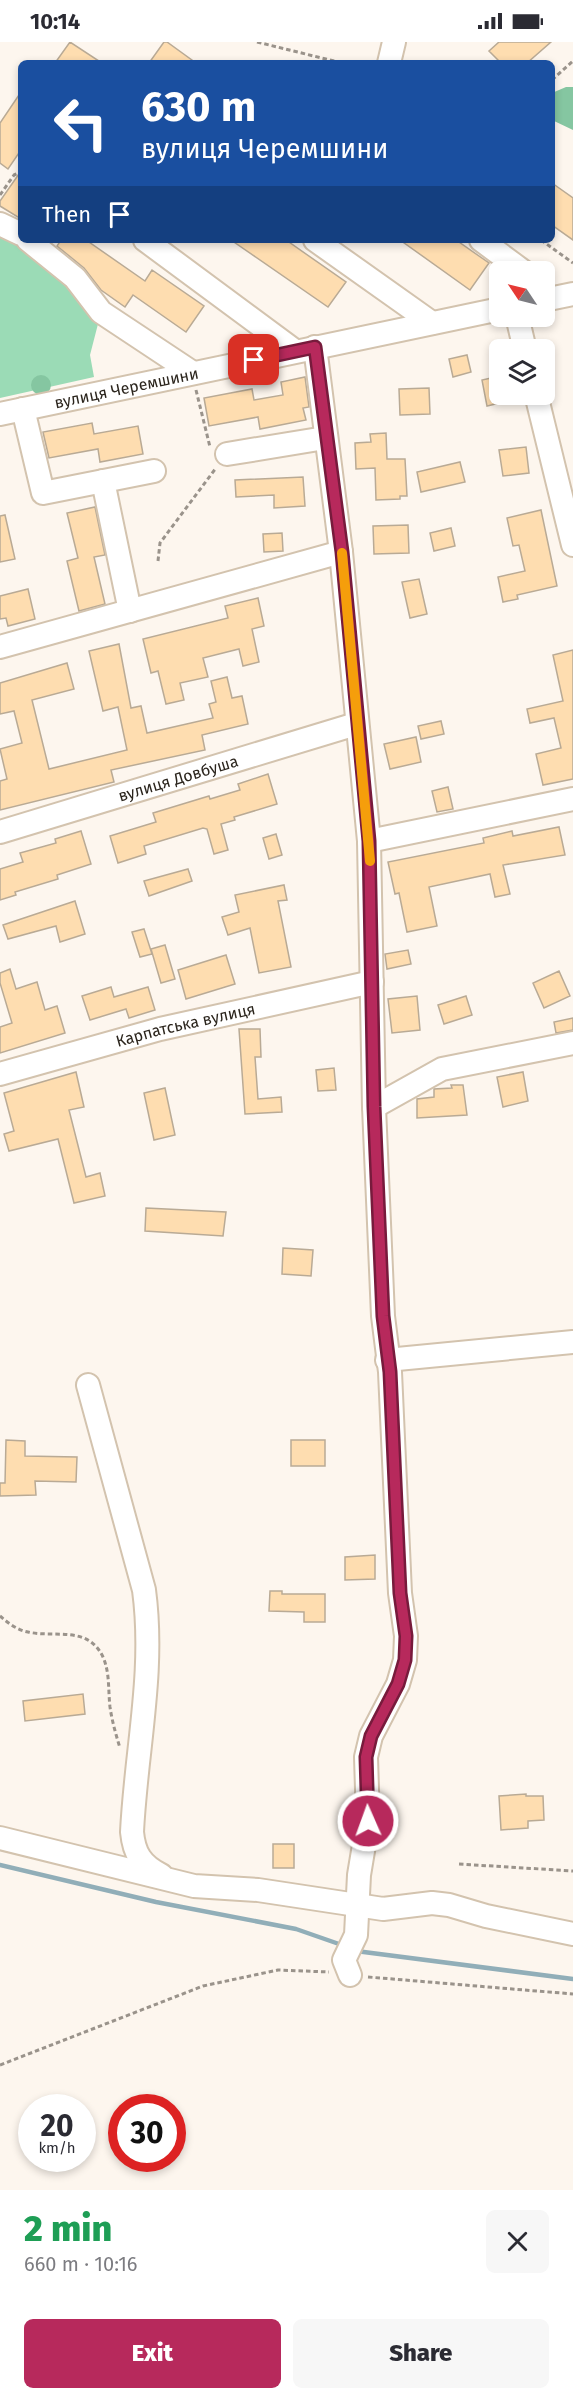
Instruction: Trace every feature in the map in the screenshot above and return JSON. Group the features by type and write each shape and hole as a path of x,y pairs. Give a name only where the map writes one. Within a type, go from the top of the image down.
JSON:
{"street":[{"path":"390,60 394,42"},
{"path":"0,224 18,233"},
{"path":"32,243 75,278 101,312 193,373"},
{"path":"149,243 305,349 325,438 342,552 356,724 369,841 374,1107 387,1360 390,1372 400,1593 406,1636 405,1660 398,1684 371,1736 366,1757 368,1821 359,1875 356,1935 344,1960 350,1975"},
{"path":"319,243 432,323"},
{"path":"485,243 509,261"},
{"name":"вулиця Черемшини","path":"0,414 489,311"},
{"path":"539,405 573,545"},
{"path":"23,409 43,493 154,471"},
{"path":"227,454 325,438"},
{"path":"103,481 130,610"},
{"path":"0,647 342,552"},
{"name":"вулиця Довбуша","path":"0,832 356,724"},
{"path":"369,841 573,799"},
{"name":"Карпатська вулиця","path":"0,1074 160,1029 372,982"},
{"path":"374,1107 442,1070 573,1043"},
{"path":"387,1360 573,1342"},
{"path":"88,1385 144,1590 148,1623 148,1672 133,1805 134,1847 143,1864 173,1881"},
{"path":"0,1838 194,1886 258,1890 383,1909 432,1904 449,1905 486,1916 573,1934"}],"path":[{"path":"257,42 330,60"},
{"path":"555,77 573,62"},
{"path":"0,195 14,175 18,173"},
{"path":"545,243 573,263"},
{"path":"158,561 160,543 227,454 213,451 206,442 193,373"},
{"path":"0,1616 17,1629 28,1632 70,1633 92,1643 103,1657 108,1677 110,1708 120,1750"},
{"path":"459,1864 573,1871"},
{"path":"0,2065 203,1986 278,1970 573,1994"}],"green space":[{"path":"573,87 573,130 555,121 555,92"},
{"path":"0,230 18,239 18,243 26,243 90,306 98,324 90,355 94,377 0,398"},
{"path":"41,375 48,378 51,385 48,392 41,395 34,392 31,385 34,378"}],"building":[{"path":"70,42 97,60 57,60"},
{"path":"164,42 167,42 192,60 151,60"},
{"path":"499,42 551,42 530,60 498,60 489,51"},
{"path":"18,96 18,154 8,169 0,163 0,123"},
{"path":"18,175 18,217 0,206 0,201"},
{"path":"555,185 573,198 573,240 555,227"},
{"path":"59,243 90,243 145,281 152,270 204,306 186,332 133,295 125,307 101,290 84,268 57,246"},
{"path":"235,243 290,243 346,282 328,307"},
{"path":"404,243 460,243 489,263 470,290"},
{"path":"467,355 471,372 453,377 449,359"},
{"path":"305,377 309,407 303,408 306,420 260,429 258,417 209,426 204,398 252,389 254,400 283,395 281,382"},
{"path":"489,378 489,405 491,405 487,406 482,380"},
{"path":"429,388 430,414 400,415 399,389"},
{"path":"92,423 94,434 138,426 143,454 100,462 98,449 49,458 43,432"},
{"path":"386,433 387,459 405,459 407,496 400,496 400,499 376,500 375,468 356,469 355,443 371,442 370,434"},
{"path":"526,447 529,473 503,476 499,450"},
{"path":"460,462 465,482 421,492 417,472"},
{"path":"303,477 305,506 274,508 274,495 236,497 235,480"},
{"path":"95,507 105,555 94,557 105,604 79,611 67,561 78,558 67,513"},
{"path":"541,510 557,586 517,595 518,599 503,602 498,577 525,571 519,545 513,546 507,518"},
{"path":"5,515 15,559 0,562 0,516"},
{"path":"408,525 409,553 374,554 373,526"},
{"path":"451,528 455,546 434,551 430,533"},
{"path":"282,533 283,551 264,552 263,534"},
{"path":"419,579 427,614 410,618 402,582"},
{"path":"28,589 35,619 8,626 6,618 0,619 0,596"},
{"path":"258,598 264,626 252,629 259,662 243,666 239,649 203,658 208,677 180,683 184,700 166,704 158,671 151,673 143,639 228,618 225,606"},
{"path":"119,644 131,708 141,706 147,733 213,718 209,704 216,702 211,681 227,677 232,698 242,696 248,724 202,735 205,750 111,770 114,782 0,810 0,781 7,779 0,749 22,743 14,711 0,714 0,683 67,663 74,689 32,700 49,769 127,750 118,707 103,711 89,651"},
{"path":"573,650 573,779 543,785 536,754 561,748 554,718 530,723 527,709 563,701 553,655"},
{"path":"441,721 444,734 421,739 418,726"},
{"path":"416,737 421,762 390,769 384,744"},
{"path":"268,774 277,804 234,817 235,820 221,824 228,850 214,854 207,829 203,828 144,846 146,854 118,863 110,836 156,822 153,813 209,796 210,799 240,790 238,784"},
{"path":"448,787 453,809 437,812 432,791"},
{"path":"559,827 565,855 503,865 510,894 495,897 490,874 429,887 437,926 407,932 399,893 395,894 388,862 484,843 483,838 512,831 513,836"},
{"path":"81,831 91,864 57,875 58,879 15,892 16,895 0,900 0,869 23,862 20,853 56,843 55,839"},
{"path":"276,834 282,855 269,859 263,838"},
{"path":"188,869 192,881 149,896 144,881"},
{"path":"284,885 287,900 278,901 291,967 259,973 250,928 228,935 222,917 239,912 235,895"},
{"path":"75,901 85,934 60,942 56,926 8,939 3,925"},
{"path":"144,929 152,954 140,957 132,932"},
{"path":"165,945 175,979 161,983 151,949"},
{"path":"408,950 411,964 387,969 385,954"},
{"path":"226,955 235,984 186,999 178,970"},
{"path":"10,969 16,989 37,982 45,1010 57,1006 65,1033 0,1053 0,1027 12,1023 0,983 0,973"},
{"path":"559,971 570,996 544,1008 533,983"},
{"path":"111,987 114,997 148,987 155,1010 129,1018 126,1009 90,1020 82,996"},
{"path":"417,996 420,1030 392,1033 388,999"},
{"path":"466,996 472,1015 444,1024 438,1005"},
{"path":"573,1018 573,1030 556,1033 554,1022"},
{"path":"239,1029 260,1029 261,1057 255,1057 258,1099 281,1097 282,1112 245,1114"},
{"path":"334,1068 336,1090 318,1091 316,1070"},
{"path":"76,1072 84,1107 69,1110 86,1177 100,1173 105,1196 74,1203 58,1139 9,1151 4,1134 14,1131 4,1093"},
{"path":"523,1072 528,1101 503,1107 497,1077"},
{"path":"451,1085 463,1085 467,1115 417,1118 417,1099 434,1097 434,1089 452,1088"},
{"path":"165,1088 175,1135 154,1140 144,1093"},
{"path":"146,1208 226,1212 223,1236 145,1231"},
{"path":"283,1248 313,1250 311,1276 282,1274"},
{"path":"6,1440 25,1441 25,1456 77,1457 76,1482 35,1481 36,1495 0,1496 0,1483 5,1483"},
{"path":"291,1440 325,1440 325,1466 291,1466"},
{"path":"375,1555 375,1579 345,1580 345,1557"},
{"path":"270,1591 282,1591 282,1594 325,1594 325,1622 304,1622 304,1612 269,1611"},
{"path":"83,1694 85,1714 25,1721 23,1701"},
{"path":"526,1794 526,1796 543,1796 544,1820 528,1821 528,1828 501,1830 499,1796"},
{"path":"273,1844 294,1844 294,1868 273,1868"}],"waterway":[{"path":"0,1865 156,1902 296,1929 339,1944"},
{"path":"356,1951 573,1979"}],"slow traffic":[{"path":"342,553 370,861"}],"route":[{"path":"254,360 315,347 325,438 342,552 356,724 369,841 374,1107 382,1234 383,1316 390,1372 400,1593 406,1636 405,1660 398,1684 371,1736 366,1757 368,1821"}]}
